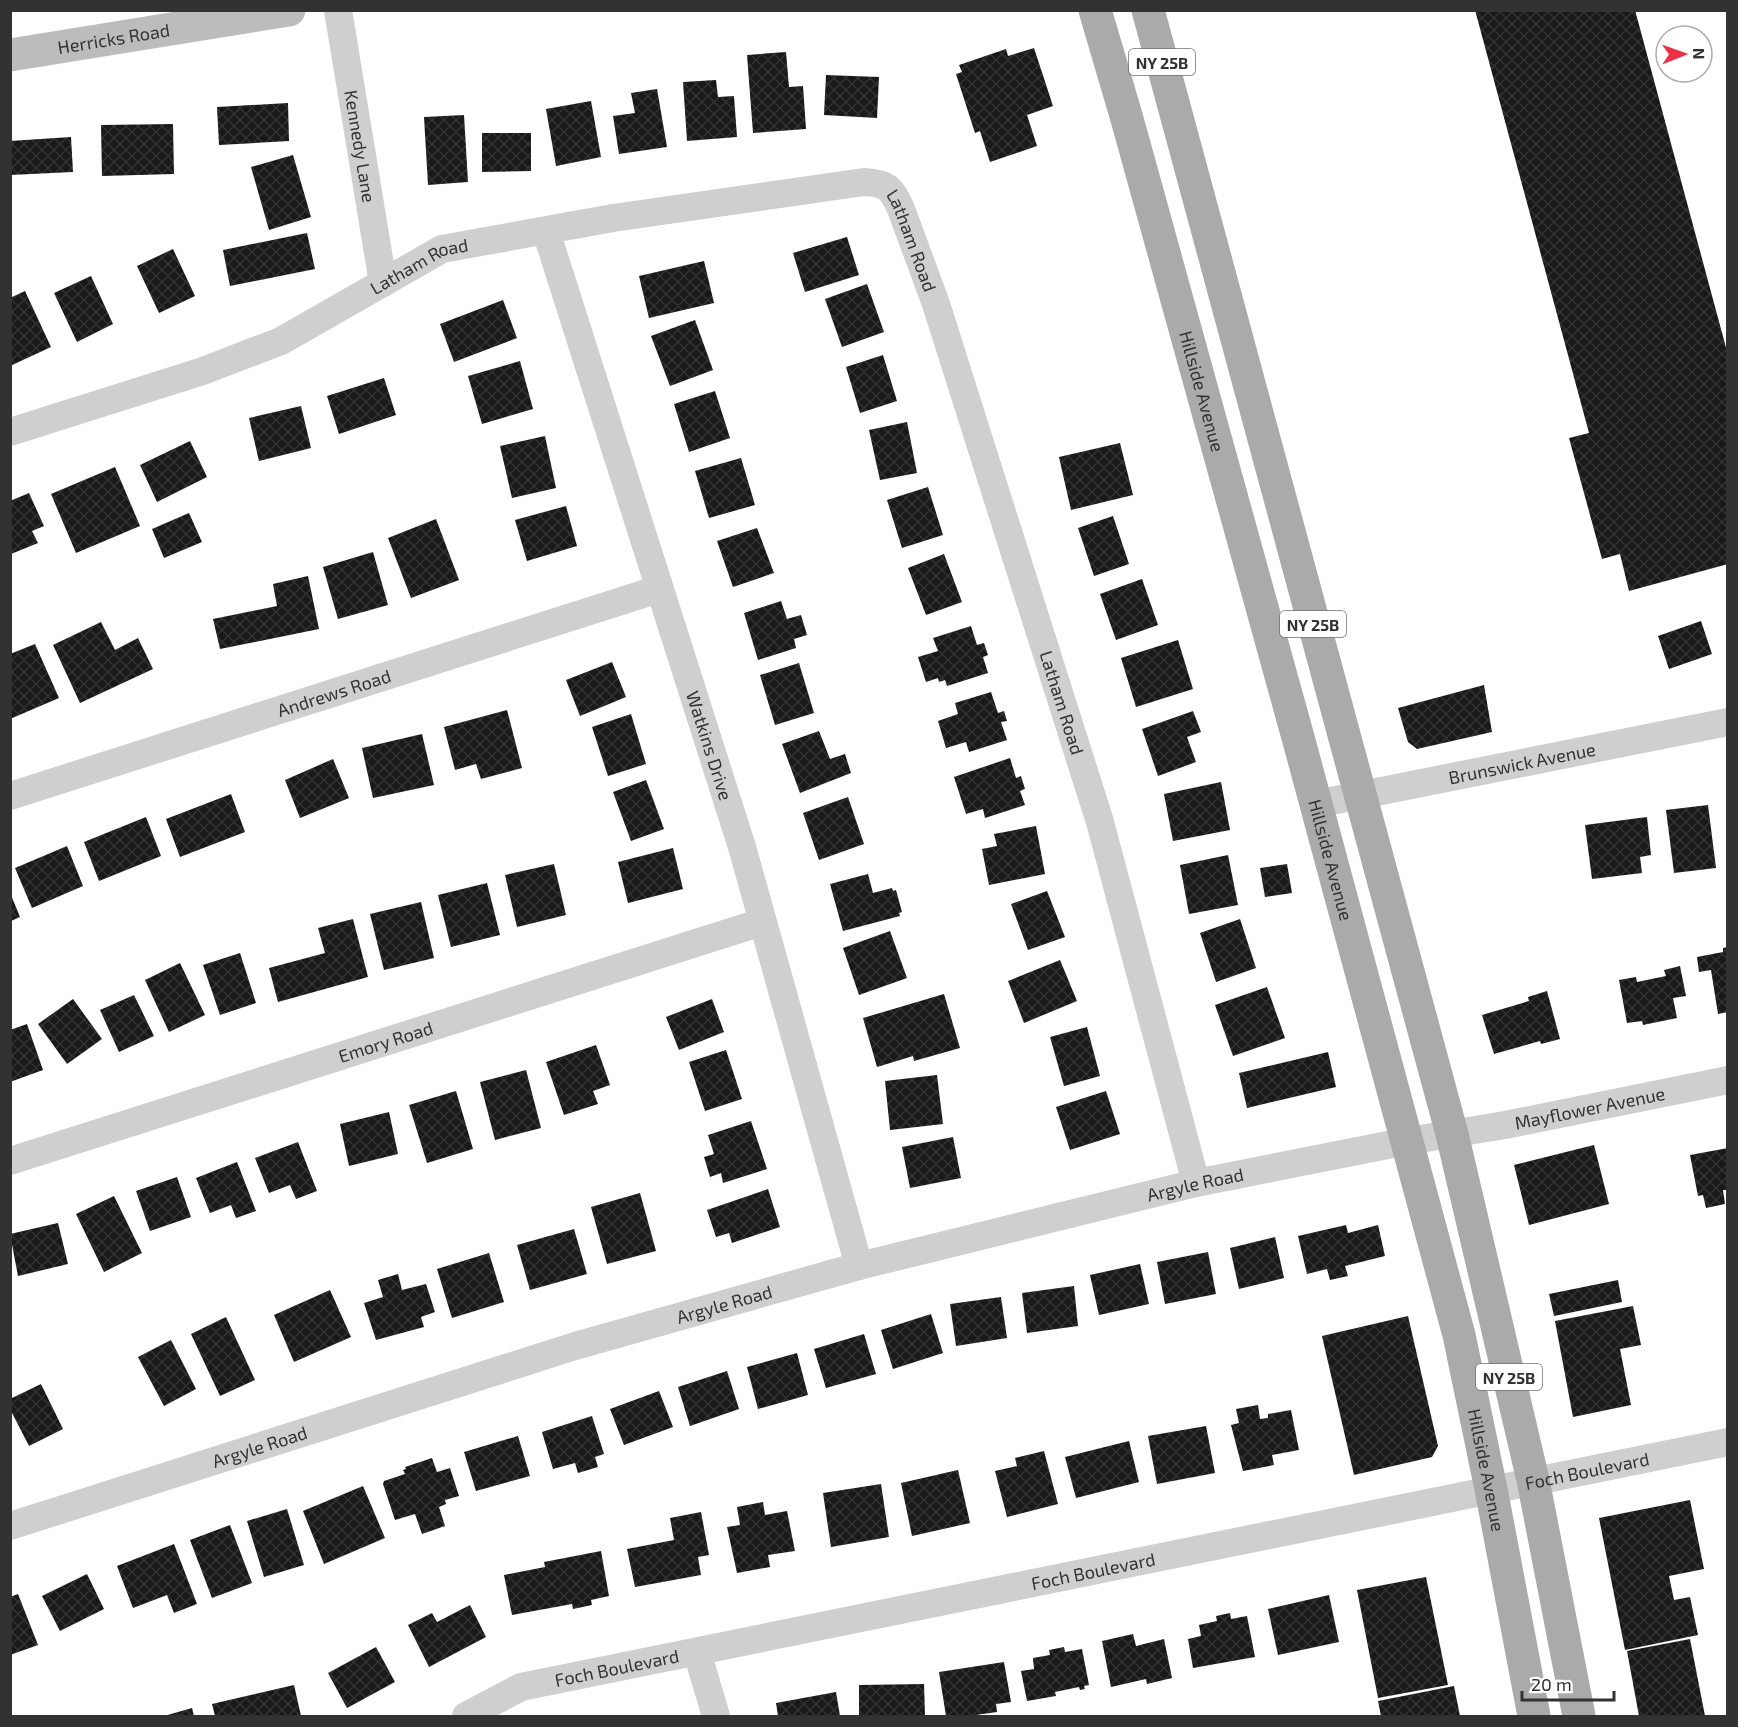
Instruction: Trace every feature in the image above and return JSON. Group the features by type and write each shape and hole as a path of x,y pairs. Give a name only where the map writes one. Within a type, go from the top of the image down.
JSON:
{"main road":[{"name":"Herricks Road","path":"10,56 193,18 289,10"},
{"name":"Hillside Avenue","path":"1095,10 1316,804 1459,1335 1534,1716"},
{"name":"NY 25B","path":"1148,10 1452,1134 1533,1480 1579,1716"}],"street":[{"name":"Kennedy Lane","path":"338,10 383,283"},
{"name":"Latham Road","path":"10,432 203,371 281,341 442,249 613,219 864,182 877,182 887,187 895,194 936,304 1100,822 1196,1183"},
{"name":"Watkins Drive","path":"546,231 742,847 859,1266"},
{"name":"Andrews Road","path":"10,796 659,589"},
{"name":"Brunswick Avenue","path":"1316,804 1728,722"},
{"name":"Emory Road","path":"10,1161 762,922"},
{"name":"Mayflower Avenue","path":"1452,1134 1728,1080"},
{"name":"Argyle Road","path":"10,1526 575,1346 859,1266 1196,1183 1452,1134"},
{"name":"Foch Boulevard","path":"466,1716 520,1687 1728,1442"},
{"path":"697,1652 716,1716"}],"building":[{"path":"1475,10 1635,10 1728,355 1728,564 1629,591 1620,554 1602,559 1569,438 1589,433"},
{"path":"1034,48 1053,106 1027,115 1037,146 990,162 980,131 975,133 956,74 962,72 959,65 1006,49 1008,56"},
{"path":"786,52 789,87 803,86 806,129 753,133 747,55"},
{"path":"826,75 879,77 877,118 824,115"},
{"path":"716,80 718,97 734,96 737,137 687,141 683,82"},
{"path":"657,89 667,147 619,154 613,116 635,113 631,93"},
{"path":"591,101 601,157 556,166 546,109"},
{"path":"288,103 289,141 219,145 217,107"},
{"path":"464,115 468,182 428,185 424,117"},
{"path":"173,124 174,174 102,176 101,125"},
{"path":"482,133 531,133 531,171 482,172"},
{"path":"71,137 73,172 10,175 10,141"},
{"path":"293,155 311,217 269,230 251,167"},
{"path":"307,233 315,269 230,286 223,250"},
{"path":"847,237 859,275 805,292 793,253"},
{"path":"173,249 195,296 159,313 137,266"},
{"path":"704,261 714,303 649,318 639,276"},
{"path":"91,276 113,324 77,342 54,293"},
{"path":"867,284 884,332 842,347 825,299"},
{"path":"25,291 51,347 10,366 10,298"},
{"path":"503,300 517,338 454,362 440,324"},
{"path":"695,320 713,370 670,386 651,336"},
{"path":"883,355 897,401 860,413 846,367"},
{"path":"520,361 533,409 482,424 468,376"},
{"path":"384,378 396,415 339,434 327,396"},
{"path":"715,391 730,438 689,452 674,404"},
{"path":"301,406 311,448 259,461 249,418"},
{"path":"907,422 917,473 880,480 869,430"},
{"path":"545,436 556,488 512,498 500,446"},
{"path":"190,441 207,477 157,502 140,465"},
{"path":"1120,443 1133,495 1071,510 1059,457"},
{"path":"741,458 755,505 709,518 695,471"},
{"path":"115,467 140,526 76,553 51,494"},
{"path":"928,487 943,535 902,548 887,500"},
{"path":"29,493 44,526 32,531 38,543 11,554 10,501"},
{"path":"566,506 577,546 527,561 515,520"},
{"path":"189,513 202,542 164,558 152,529"},
{"path":"1113,516 1129,564 1094,576 1078,528"},
{"path":"436,519 459,580 411,598 388,538"},
{"path":"757,528 774,573 733,587 717,541"},
{"path":"373,552 388,605 338,619 323,567"},
{"path":"944,554 962,602 926,615 908,568"},
{"path":"308,576 319,629 220,649 213,619 277,606 273,584"},
{"path":"1142,579 1158,625 1116,640 1100,594"},
{"path":"781,601 787,619 801,615 807,635 794,639 796,648 758,660 744,613"},
{"path":"1701,621 1712,654 1669,669 1658,636"},
{"path":"101,622 115,650 138,638 153,669 80,703 53,645"},
{"path":"971,626 977,645 984,643 988,655 983,657 988,673 947,686 945,680 939,682 938,678 926,682 918,657 938,651 933,638"},
{"path":"1178,640 1193,689 1136,707 1121,658"},
{"path":"35,644 59,698 10,719 10,654"},
{"path":"612,662 626,697 580,716 566,680"},
{"path":"799,663 814,713 775,725 760,675"},
{"path":"1484,685 1492,732 1417,749 1408,742 1398,708"},
{"path":"991,692 998,713 1004,711 1007,721 1001,722 1007,740 969,752 966,742 946,748 938,721 958,714 955,703"},
{"path":"507,710 522,768 481,779 476,764 455,770 444,727"},
{"path":"1193,711 1201,732 1187,737 1196,762 1158,776 1142,729"},
{"path":"631,714 646,764 608,776 592,727"},
{"path":"819,731 830,759 845,754 851,773 800,793 782,744"},
{"path":"422,734 434,785 373,798 362,748"},
{"path":"1010,758 1016,778 1021,776 1025,789 1020,791 1025,805 985,818 983,809 966,814 954,777"},
{"path":"333,759 349,798 300,818 285,780"},
{"path":"646,780 664,829 631,841 613,792"},
{"path":"1221,782 1230,830 1173,841 1164,794"},
{"path":"231,794 245,832 180,857 166,819"},
{"path":"848,797 864,844 819,860 803,813"},
{"path":"1708,805 1716,868 1674,873 1666,810"},
{"path":"146,817 161,856 99,881 84,842"},
{"path":"1647,817 1651,855 1640,857 1642,873 1592,879 1585,825"},
{"path":"1036,826 1045,874 989,885 982,849 997,846 994,834"},
{"path":"67,846 83,886 32,908 15,868"},
{"path":"673,848 683,889 628,903 618,862"},
{"path":"1228,855 1238,905 1189,914 1180,865"},
{"path":"554,864 566,915 517,927 505,875"},
{"path":"1287,864 1292,893 1265,897 1260,868"},
{"path":"868,874 873,893 892,888 893,891 896,890 902,912 899,913 900,916 843,931 830,884"},
{"path":"487,883 500,935 451,947 438,895"},
{"path":"1047,891 1065,937 1028,950 1011,904"},
{"path":"11,895 20,917 11,921"},
{"path":"421,902 434,958 384,970 370,914"},
{"path":"353,919 368,977 278,1002 269,968 325,953 318,928"},
{"path":"1240,919 1256,968 1216,982 1200,933"},
{"path":"890,931 907,978 859,995 843,948"},
{"path":"1728,947 1728,1012 1718,1014 1711,970 1699,972 1697,957 1723,952 1723,948"},
{"path":"240,953 256,1003 220,1015 203,965"},
{"path":"1060,960 1077,1001 1024,1023 1008,981"},
{"path":"180,963 205,1015 169,1032 145,980"},
{"path":"1680,966 1686,996 1673,998 1677,1018 1643,1025 1642,1021 1627,1023 1619,980 1636,977 1637,982 1666,976 1664,970"},
{"path":"1267,987 1285,1038 1233,1056 1215,1005"},
{"path":"1547,991 1560,1039 1541,1044 1540,1041 1494,1054 1482,1015 1529,1001 1528,997"},
{"path":"944,994 960,1048 914,1061 913,1056 877,1067 863,1018"},
{"path":"134,995 154,1036 119,1052 100,1010"},
{"path":"73,999 102,1039 67,1064 38,1024"},
{"path":"712,999 724,1032 679,1050 666,1017"},
{"path":"27,1024 43,1070 10,1082 10,1030"},
{"path":"1087,1027 1100,1076 1064,1086 1050,1037"},
{"path":"596,1045 610,1085 593,1091 598,1104 564,1115 546,1062"},
{"path":"726,1050 742,1099 705,1111 689,1062"},
{"path":"1328,1052 1336,1087 1247,1108 1239,1073"},
{"path":"526,1070 541,1128 495,1140 480,1082"},
{"path":"937,1075 943,1124 890,1130 885,1081"},
{"path":"456,1091 473,1149 427,1163 409,1105"},
{"path":"1106,1091 1120,1134 1070,1150 1056,1107"},
{"path":"389,1112 398,1154 349,1166 340,1124"},
{"path":"751,1121 767,1169 723,1183 721,1173 710,1177 704,1157 714,1154 708,1135"},
{"path":"953,1137 961,1178 910,1188 902,1147"},
{"path":"298,1142 317,1191 296,1199 290,1185 269,1193 255,1158"},
{"path":"1594,1145 1609,1204 1529,1225 1514,1165"},
{"path":"1728,1148 1728,1190 1723,1190 1725,1204 1706,1208 1703,1195 1698,1196 1690,1155"},
{"path":"237,1162 256,1211 236,1218 231,1205 210,1213 196,1178"},
{"path":"177,1177 191,1217 150,1231 136,1191"},
{"path":"768,1189 780,1227 732,1243 729,1233 716,1237 707,1210"},
{"path":"640,1193 656,1251 607,1264 591,1207"},
{"path":"114,1196 142,1253 104,1272 76,1214"},
{"path":"58,1223 68,1264 18,1276 10,1234"},
{"path":"1346,1225 1348,1233 1378,1225 1385,1256 1345,1266 1348,1276 1330,1280 1327,1269 1307,1274 1298,1236"},
{"path":"574,1229 587,1274 530,1290 517,1245"},
{"path":"1275,1237 1284,1278 1239,1289 1230,1248"},
{"path":"1208,1252 1216,1294 1165,1304 1157,1262"},
{"path":"489,1253 504,1302 452,1318 437,1269"},
{"path":"1140,1264 1149,1304 1099,1315 1090,1275"},
{"path":"398,1274 402,1290 426,1284 435,1312 421,1317 424,1327 376,1340 364,1303 383,1297 378,1280"},
{"path":"1618,1280 1622,1302 1554,1316 1549,1294"},
{"path":"1074,1286 1078,1326 1027,1333 1022,1293"},
{"path":"330,1290 351,1337 294,1362 274,1315"},
{"path":"1001,1297 1007,1338 956,1346 950,1304"},
{"path":"1633,1306 1641,1345 1620,1349 1631,1405 1573,1417 1555,1321"},
{"path":"931,1314 943,1353 893,1369 881,1330"},
{"path":"1408,1316 1438,1446 1432,1457 1354,1475 1322,1336"},
{"path":"226,1317 255,1380 220,1396 191,1334"},
{"path":"864,1334 876,1374 826,1388 814,1349"},
{"path":"171,1340 196,1389 164,1406 138,1357"},
{"path":"797,1353 808,1395 758,1409 747,1367"},
{"path":"727,1371 739,1409 690,1426 678,1387"},
{"path":"41,1384 63,1429 29,1446 10,1409 10,1399"},
{"path":"659,1391 673,1427 624,1445 610,1409"},
{"path":"1258,1405 1260,1419 1268,1418 1268,1414 1291,1410 1299,1450 1272,1455 1274,1465 1243,1471 1231,1425 1239,1423 1236,1409"},
{"path":"592,1416 604,1454 595,1457 598,1467 578,1473 575,1463 553,1469 542,1432"},
{"path":"1206,1426 1215,1473 1157,1484 1148,1436"},
{"path":"518,1436 530,1476 476,1491 464,1452"},
{"path":"1129,1441 1139,1482 1076,1498 1065,1457"},
{"path":"1044,1451 1058,1504 1007,1517 995,1471 1017,1466 1015,1458"},
{"path":"432,1458 437,1472 450,1468 459,1496 445,1500 446,1504 439,1507 445,1526 422,1534 415,1514 395,1520 383,1484 384,1481 405,1474 403,1470 406,1469 405,1467"},
{"path":"958,1470 970,1523 912,1536 901,1483"},
{"path":"881,1484 889,1537 831,1547 823,1493"},
{"path":"363,1486 385,1538 324,1564 303,1511"},
{"path":"1690,1500 1704,1569 1669,1576 1674,1600 1690,1597 1698,1635 1625,1650 1599,1518"},
{"path":"763,1502 765,1515 787,1511 795,1551 768,1555 770,1567 737,1573 727,1527 740,1525 737,1507"},
{"path":"287,1509 304,1565 264,1577 247,1521"},
{"path":"701,1512 709,1555 698,1557 701,1575 635,1587 627,1549 674,1540 670,1518"},
{"path":"230,1525 252,1583 212,1598 190,1540"},
{"path":"174,1544 197,1604 174,1613 167,1595 133,1608 117,1566"},
{"path":"601,1551 609,1596 591,1600 592,1605 573,1609 572,1604 512,1615 504,1575 545,1567 544,1562"},
{"path":"87,1574 104,1609 60,1631 42,1596"},
{"path":"1426,1577 1448,1685 1378,1698 1357,1590"},
{"path":"18,1594 38,1645 10,1655 10,1597"},
{"path":"1329,1595 1339,1642 1278,1655 1268,1609"},
{"path":"470,1605 486,1637 429,1667 408,1625 432,1613 437,1622"},
{"path":"1230,1613 1231,1619 1247,1616 1255,1657 1193,1668 1188,1639 1201,1636 1199,1625 1217,1621 1216,1616"},
{"path":"1133,1634 1136,1646 1164,1639 1172,1678 1147,1684 1146,1679 1111,1687 1102,1641"},
{"path":"1690,1639 1705,1716 1639,1716 1627,1651"},
{"path":"376,1647 395,1682 347,1708 328,1673"},
{"path":"1064,1647 1065,1652 1082,1649 1089,1685 1084,1686 1085,1689 1080,1690 1079,1687 1055,1692 1056,1696 1027,1701 1021,1671 1034,1669 1033,1658 1050,1655 1049,1650"},
{"path":"1004,1662 1011,1702 996,1704 997,1712 946,1716 939,1672"},
{"path":"924,1684 925,1716 859,1716 859,1685"},
{"path":"294,1685 301,1716 215,1716 212,1704"},
{"path":"1454,1686 1460,1716 1381,1716 1378,1701"},
{"path":"836,1692 840,1716 778,1716 776,1703"},
{"path":"192,1708 194,1716 164,1716"}]}
